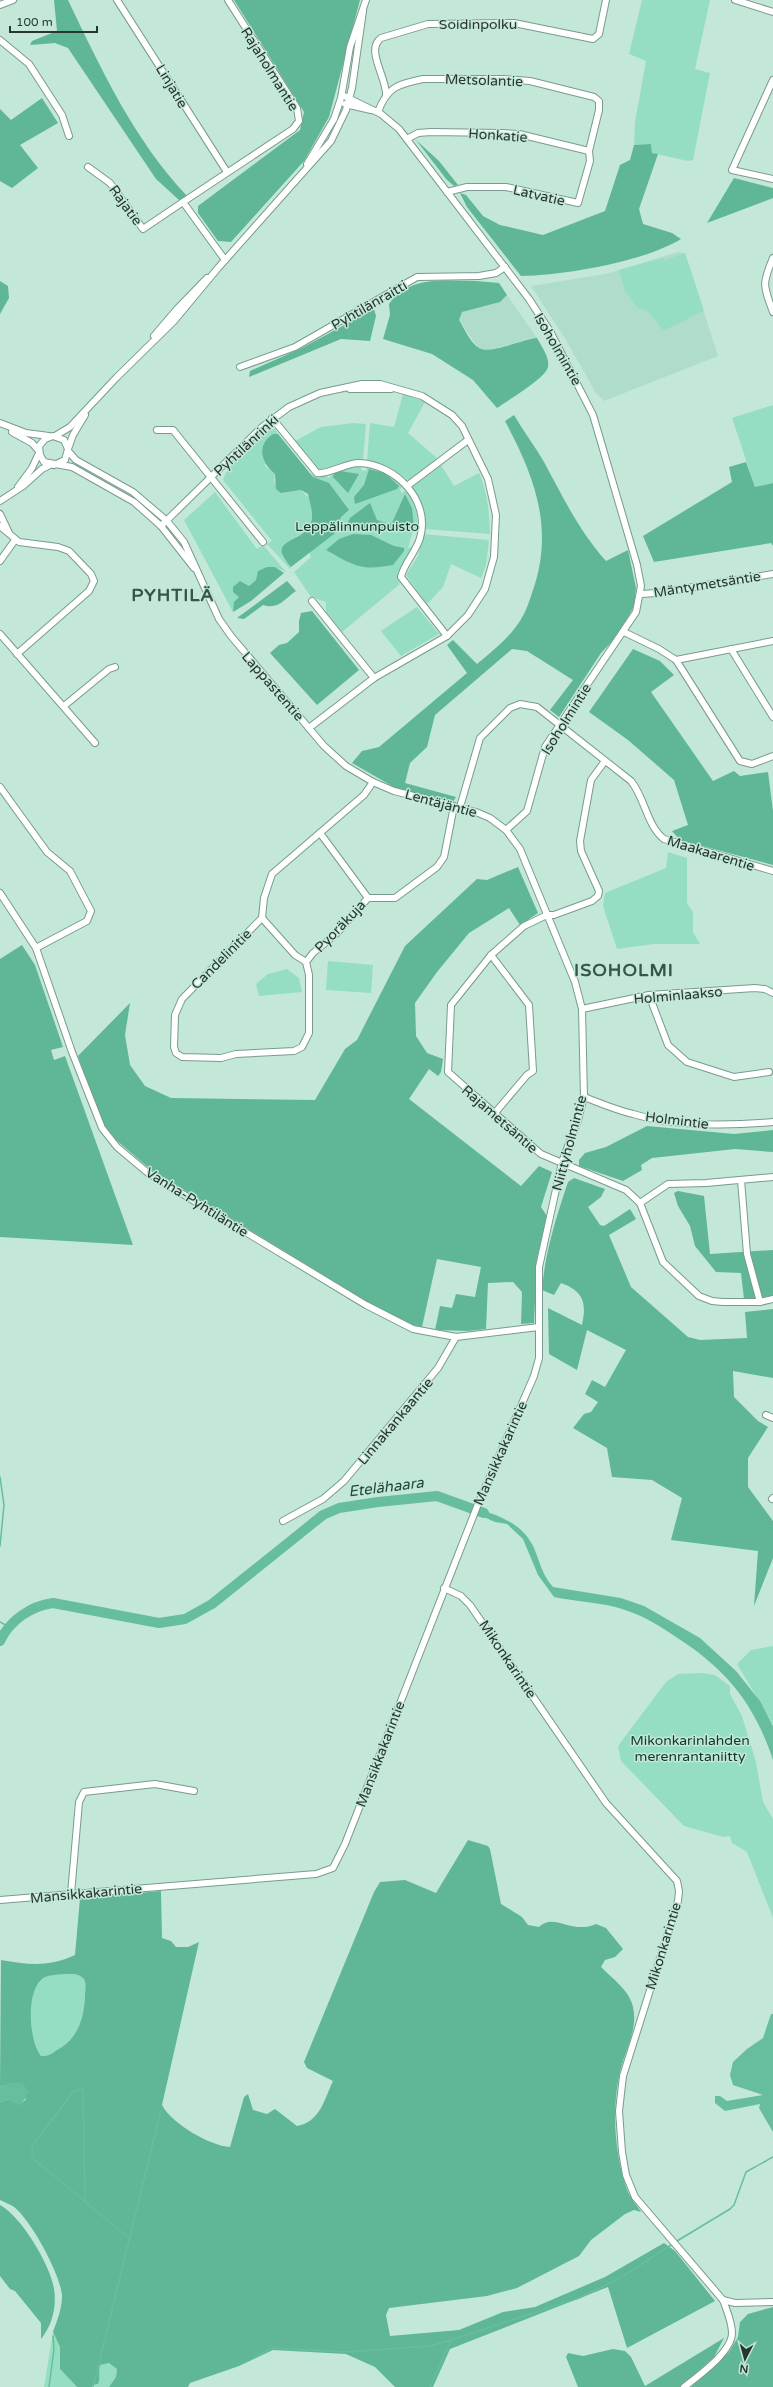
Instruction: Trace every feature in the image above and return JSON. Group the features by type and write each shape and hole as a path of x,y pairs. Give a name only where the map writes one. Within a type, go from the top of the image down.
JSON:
{"street":[{"path":"0,5 14,0"},
{"name":"Linjatie","path":"117,0 227,172"},
{"name":"Rajaholmantie","path":"183,202 293,129 300,118 297,108 228,0"},
{"path":"302,173 323,140 340,102 350,47 366,0"},
{"name":"Soidinpolku","path":"386,95 385,84 375,51 376,43 381,38 428,24 514,23 594,39 599,34 606,0"},
{"path":"735,0 773,12"},
{"path":"14,492 32,468 43,440 68,429 145,348 176,309 218,268 331,142 350,98 363,11"},
{"path":"0,40 29,64 62,115 68,136"},
{"name":"Metsolantie","path":"386,95 398,86 423,79 503,78 530,81 594,97 600,104 589,151"},
{"path":"773,80 732,170 773,180"},
{"name":"Isoholmintie","path":"342,95 394,123 505,267 551,333 593,415 632,543 640,576 641,594 636,612 624,632 560,723 541,758 527,811 506,830"},
{"path":"340,102 376,112 386,95"},
{"name":"Honkatie","path":"407,139 418,133 431,132 518,134 589,151"},
{"name":"Latvatie","path":"447,192 467,187 506,187 578,203 590,161 589,151"},
{"name":"Rajatie","path":"88,167 110,183 143,229 183,202"},
{"path":"183,202 225,260"},
{"path":"773,258 765,277 764,287 773,312"},
{"name":"Pyhtilänraitti","path":"240,367 295,347 417,277 479,276 496,272 505,267"},
{"name":"Pyhtilänrinki","path":"161,526 211,478 237,450 272,418 312,396 344,388 395,388 422,396 445,410 458,421 488,479 493,498 496,527 494,557 490,577 478,600 464,620 447,636 374,678 309,728"},
{"path":"0,501 14,492 42,469 65,460 73,436 90,406"},
{"path":"272,418 317,473 325,473 346,464 368,464 391,471 407,486 420,511 420,536 413,556 401,577 447,636"},
{"path":"0,424 26,433 53,436 64,440 68,450"},
{"path":"0,424 27,439 39,452 43,460 52,465"},
{"path":"157,430 173,430 262,542"},
{"path":"407,486 468,440"},
{"name":"Lappastentie","path":"68,450 75,460 147,502 167,521 184,542 219,619 230,636 334,755 373,782"},
{"name":"Lappastentie","path":"52,465 72,467 134,502 161,526 196,570"},
{"path":"0,514 10,534"},
{"path":"0,526 15,540 69,551 91,574 94,581 89,591 17,654"},
{"path":"0,561 15,540"},
{"name":"Mäntymetsäntie","path":"641,594 657,593 773,574"},
{"path":"312,601 374,678"},
{"path":"624,632 659,649 676,660 743,763 752,764 773,756"},
{"path":"0,634 95,743"},
{"path":"676,660 773,641"},
{"path":"731,649 773,717"},
{"path":"64,706 109,669 115,666"},
{"name":"Pyoräkuja","path":"302,1047 309,1033 309,975 306,962 313,953 336,934 368,898 395,898 437,867 444,857 457,806 480,738 510,708 520,704 532,705 560,723"},
{"name":"Maakaarentie","path":"560,723 636,787 656,831 664,839 773,871"},
{"path":"494,1114 527,1075 533,1071 529,1005 491,955 518,930 548,915 554,915 592,901 598,896 599,891 579,846 591,780 605,761"},
{"name":"Lentäjäntie","path":"373,782 394,791 457,806 484,815 506,830"},
{"name":"Candelinitie","path":"302,1047 294,1051 245,1053 221,1058 197,1059 182,1057 176,1053 174,1047 175,1015 182,999 262,918 264,898 272,874 364,795 373,782"},
{"path":"0,787 47,852 70,871 91,911 87,921 36,948"},
{"name":"Niittyholmintie","path":"506,830 523,855 575,982 582,1009 584,1097 578,1120 562,1162 539,1267 540,1327"},
{"path":"320,833 368,898"},
{"name":"Vanha-Pyhtiläntie","path":"0,893 36,948 102,1128 117,1148 148,1173 384,1315 413,1329 456,1337 540,1327"},
{"path":"262,918 295,955 306,962"},
{"name":"Rajametsäntie","path":"491,955 452,1005 448,1072 541,1154 615,1184 626,1190 640,1203 663,1262 699,1296 712,1301 760,1302 773,1299"},
{"name":"Holminlaakso","path":"582,1009 649,995 755,988 764,989 773,993"},
{"path":"649,995 668,1045 687,1062 734,1077 769,1072"},
{"name":"Holmintie","path":"584,1097 634,1115 660,1119 727,1126 773,1122"},
{"path":"640,1203 668,1184 773,1177"},
{"path":"740,1180 747,1254 760,1302"},
{"name":"Mansikkakarintie","path":"0,1900 316,1874 333,1868 345,1844 478,1504 534,1376 539,1358 540,1327"},
{"name":"Linnakankaantie","path":"283,1521 323,1499 344,1481 438,1368 456,1337"},
{"path":"766,1415 773,1418"},
{"name":"Mikonkarintie","path":"444,1588 460,1596 470,1605 601,1796 622,1823 672,1872 678,1884 678,1901 623,2076 619,2111 622,2152 626,2175 635,2197 723,2300"},
{"path":"71,1894 78,1802 84,1792 154,1784 194,1791"},
{"path":"723,2300 735,2303 773,2302"},
{"path":"684,2387 724,2351 730,2342 731,2326 723,2300"}],"shaded area":[{"path":"678,252 685,253 718,356 604,401 596,393 566,340 531,286 606,274"},
{"path":"507,295 537,338 527,339 488,351 478,348 459,320 462,312 500,302"},
{"path":"479,1509 511,1522 524,1533 534,1548 544,1573 553,1587 621,1598 644,1606 700,1638 736,1671 760,1701 773,1726 773,1760 757,1721 747,1704 724,1675 710,1662 670,1633 639,1615 608,1605 554,1597 538,1575 523,1539 507,1524 495,1522 477,1514"},
{"path":"771,2014 773,2014 773,2132 759,2108 760,2104 725,2111 715,2103 715,2096 720,2096 727,2101 763,2095 733,2085 730,2075 733,2062 747,2049 763,2038"},
{"path":"9,2083 22,2083 29,2092 21,2105 15,2104 9,2099 0,2102 0,2087"}],"green space":[{"path":"54,0 68,0 106,78 135,128 168,174 187,196 179,200 156,179 68,48 55,43 30,45 32,41 57,31"},
{"path":"234,0 360,0 329,117 304,161 231,242 218,241 198,213 198,206 300,130 304,112"},
{"path":"642,0 710,0 695,69 710,73 693,160 688,161 652,153 651,144 634,145 635,122 646,61 629,54"},
{"path":"42,98 58,123 20,145 38,168 12,188 0,181 0,109 11,120"},
{"path":"416,140 439,161 458,185 454,186 447,180"},
{"path":"651,144 652,153 658,154 639,209 643,224 672,233 681,239 665,247 626,261 560,273 521,276 467,207 460,193 466,195 483,216 500,225 543,235 605,211 620,165 630,160 634,145"},
{"path":"734,178 773,188 773,198 707,223"},
{"path":"685,253 704,311 663,330 648,311 638,308 633,302 625,291 619,270 663,258 666,263 665,260"},
{"path":"0,281 8,286 9,298 0,314"},
{"path":"476,281 499,283 507,295 500,302 462,312 459,320 473,343 484,350 491,350 537,338 548,359 548,367 540,377 526,389 497,408 473,380 432,354 383,339 390,315 389,304 397,295 407,288 428,282"},
{"path":"374,309 376,316 370,341 341,339 249,377 250,371 302,348"},
{"path":"403,394 425,402 408,433 438,459 409,481 392,469 367,461 370,423 394,427"},
{"path":"773,405 773,483 755,487 732,418"},
{"path":"514,415 540,456 580,526 596,550 606,561 628,550 636,588 634,606 619,634 601,653 559,717 550,710 573,680 527,651 512,649 435,715 427,747 410,763 405,783 456,797 453,802 399,790 352,763 362,751 379,747 467,673 447,645 453,640 477,664 502,643 515,628 523,615 532,593 539,570 542,547 541,526 533,483 516,442 505,421"},
{"path":"353,423 366,424 363,460 338,464 328,469 319,469 295,441 321,427"},
{"name":"Leppälinnunpuisto","path":"275,429 278,434 273,434 265,466 275,474 274,481 281,493 301,490 308,497 323,482 317,480 309,473 318,477 326,476 329,478 334,472 351,466 361,466 361,470 366,471 367,467 377,470 369,469 391,478 385,473 402,486 400,490 402,493 406,490 414,504 417,514 417,530 413,530 408,548 415,546 402,565 398,574 400,584 342,632 326,613 326,602 311,597 294,572 311,557 302,533 284,545 282,557 291,567 290,569 267,544 272,541 223,480 231,466 244,450 268,431"},
{"path":"273,434 278,434 313,477 329,483 349,510 341,517 334,534 291,567 284,558 282,551 283,546 299,536 310,525 312,510 308,494 301,490 281,493 276,489 275,474 266,465 262,454 264,443"},
{"path":"746,462 755,487 773,483 773,546 771,543 654,562 643,536 732,482 729,467"},
{"path":"441,465 454,486 479,473 486,496 490,534 425,529 421,503 412,487"},
{"path":"369,469 385,473 399,486 397,489 355,504 354,497 364,485"},
{"path":"340,471 359,474 348,493 333,477 334,473"},
{"path":"215,492 257,549 263,545 286,572 275,567 255,581 238,598 233,612 184,520"},
{"name":"Leppälinnunpuisto","path":"405,494 412,508 414,528 376,530 345,528 350,518 370,503 377,520 389,524 392,523"},
{"path":"353,534 371,535 394,546 404,548 404,551 393,565 382,567 365,567 358,566 344,560 326,550 339,539"},
{"path":"423,534 489,540 486,565 481,578 451,564 443,587 427,604 406,575 418,556"},
{"path":"267,567 275,567 284,573 251,601 233,612 234,602 239,597 233,592 233,587 240,581 249,586 256,580 258,571"},
{"path":"287,581 296,591 281,603 273,606 263,605 244,619 237,618"},
{"path":"417,607 439,634 401,656 381,631"},
{"path":"312,611 359,670 317,705 270,653 279,645 287,643 299,632 301,613"},
{"path":"633,649 660,661 674,675 651,692 713,781 734,771 740,776 768,772 773,811 773,865 680,840 672,831 688,825 674,780 628,740 589,712"},
{"path":"668,852 687,858 687,903 693,912 693,932 700,944 654,944 617,949 603,906 605,893 666,868"},
{"path":"518,867 538,913 520,925 509,908 469,933 437,972 415,1003 416,1036 427,1053 443,1059 441,1072 438,1076 429,1069 409,1099 521,1186 539,1166 552,1172 541,1207 547,1216 537,1258 534,1323 521,1324 522,1292 513,1282 488,1283 486,1329 468,1331 435,1330 440,1306 452,1308 456,1294 475,1297 481,1267 437,1259 422,1327 409,1324 384,1312 150,1169 115,1139 100,1119 78,1056 130,1003 125,1035 130,1065 145,1086 171,1098 315,1100 345,1049 357,1040 405,946 477,879 487,880"},
{"path":"22,945 35,965 63,1047 51,1050 54,1060 65,1056 133,1245 0,1237 0,959"},
{"path":"328,961 373,965 371,993 326,990"},
{"path":"287,969 299,978 302,992 259,996 256,984 268,974"},
{"path":"647,1126 734,1134 773,1130 773,1152 735,1149 652,1158 641,1165 642,1170 623,1181 579,1166 579,1160 585,1153 606,1147"},
{"path":"574,1178 605,1189 601,1197 588,1207 600,1225 604,1226 630,1209 636,1219 609,1235 631,1287 688,1337 700,1340 747,1338 745,1312 773,1309 773,1378 733,1371 734,1397 758,1421 768,1427 748,1458 748,1487 773,1521 773,1558 754,1606 758,1551 671,1540 682,1498 652,1480 612,1477 607,1448 573,1428 584,1414 591,1412 598,1402 585,1394 592,1380 605,1387 626,1350 587,1330 577,1370 549,1354 548,1308 582,1325 584,1310 582,1298 579,1294 561,1283 554,1295 542,1290 548,1249 555,1222 568,1182"},
{"path":"678,1191 704,1196 710,1254 773,1250 773,1296 744,1299 741,1273 716,1272 695,1246 690,1226 678,1206 674,1193"},
{"name":"Mikonkarinlahden merenrantaniitty","path":"773,1646 773,1724 737,1664 751,1650"},
{"name":"Mikonkarinlahden merenrantaniitty","path":"702,1673 715,1675 730,1686 730,1694 742,1716 756,1762 763,1802 773,1819 773,1918 747,1852 732,1843 730,1836 723,1837 684,1826 621,1761 618,1746 666,1682 678,1674"},
{"path":"468,1840 488,1846 490,1849 501,1904 522,1917 528,1925 539,1927 545,1923 557,1922 571,1926 587,1927 596,1924 606,1928 623,1949 615,1957 605,1960 601,1967 624,1990 633,2007 633,2031 621,2068 615,2114 617,2147 623,2178 629,2195 641,2212 634,2210 625,2214 591,2240 579,2256 517,2288 487,2296 389,2308 386,2315 390,2336 459,2330 503,2312 535,2307 605,2277 664,2243 675,2251 715,2301 627,2348 608,2287 450,2349 433,2387 395,2387 375,2367 346,2354 273,2350 239,2366 190,2383 188,2387 109,2387 116,2377 117,2369 109,2363 100,2365 98,2384 93,2385 92,2387 77,2387 60,2369 60,2347 53,2332 59,2315 62,2296 51,2262 29,2223 14,2207 0,2200 0,2102 9,2099 22,2103 26,2099 5,2085 0,2087 1,1960 39,1964 56,1962 75,1955 80,1898 161,1891 162,1938 171,1941 176,1947 188,1947 199,1942 162,2105 167,2112 182,2126 212,2143 230,2147 244,2097 248,2094 253,2110 267,2114 275,2109 297,2126 305,2124 311,2120 324,2103 333,2081 307,2068 304,2062 374,1892 380,1882 405,1880 436,1893","holes":["53,1975 79,1975 85,1982 86,1986 81,2020 75,2034 70,2040 50,2054 41,2056 37,2049 32,2029 31,2006 33,1996 36,1987 43,1978"]},
{"path":"65,1974 79,1975 85,1982 86,1986 81,2020 75,2034 70,2040 50,2054 41,2056 34,2040 32,2029 31,2006 33,1996 36,1987 43,1978"},
{"path":"0,2205 8,2211 26,2230 41,2255 52,2279 55,2295 53,2316 45,2334 41,2339 41,2323 15,2291 10,2289 0,2276"},
{"path":"773,2307 773,2387 691,2387 729,2352 738,2337 740,2322 748,2314"},
{"path":"53,2332 60,2347 60,2369 77,2387 44,2387"},
{"path":"724,2338 714,2357 680,2387 578,2387 566,2357 568,2353 583,2356 613,2349 625,2351 631,2357 645,2386"},
{"path":"109,2363 117,2369 116,2377 109,2387 92,2387 99,2382 100,2365"}],"waterway":[{"path":"0,1477 4,1505 0,1546"},
{"name":"Etelähaara","path":"0,1641 9,1627 22,1615 37,1607 53,1603 159,1623 185,1619 212,1604 323,1515 339,1508 378,1502 437,1496 484,1513"},
{"path":"0,1622 9,1627"},
{"path":"85,2202 83,2089 74,2091 32,2146 32,2156 35,2160 129,2238"},
{"path":"93,2387 161,2110"},
{"path":"677,2241 730,2209 734,2205 746,2172 773,2157"},
{"path":"430,2387 451,2340 579,2298 617,2280 671,2245"},
{"path":"49,2387 54,2349 53,2336"},
{"path":"255,2357 272,2348 346,2352 430,2346 451,2340"}],"district":[{"name":"PYHTILÄ","path":"173,595"},
{"name":"ISOHOLMI","path":"624,970"}]}
